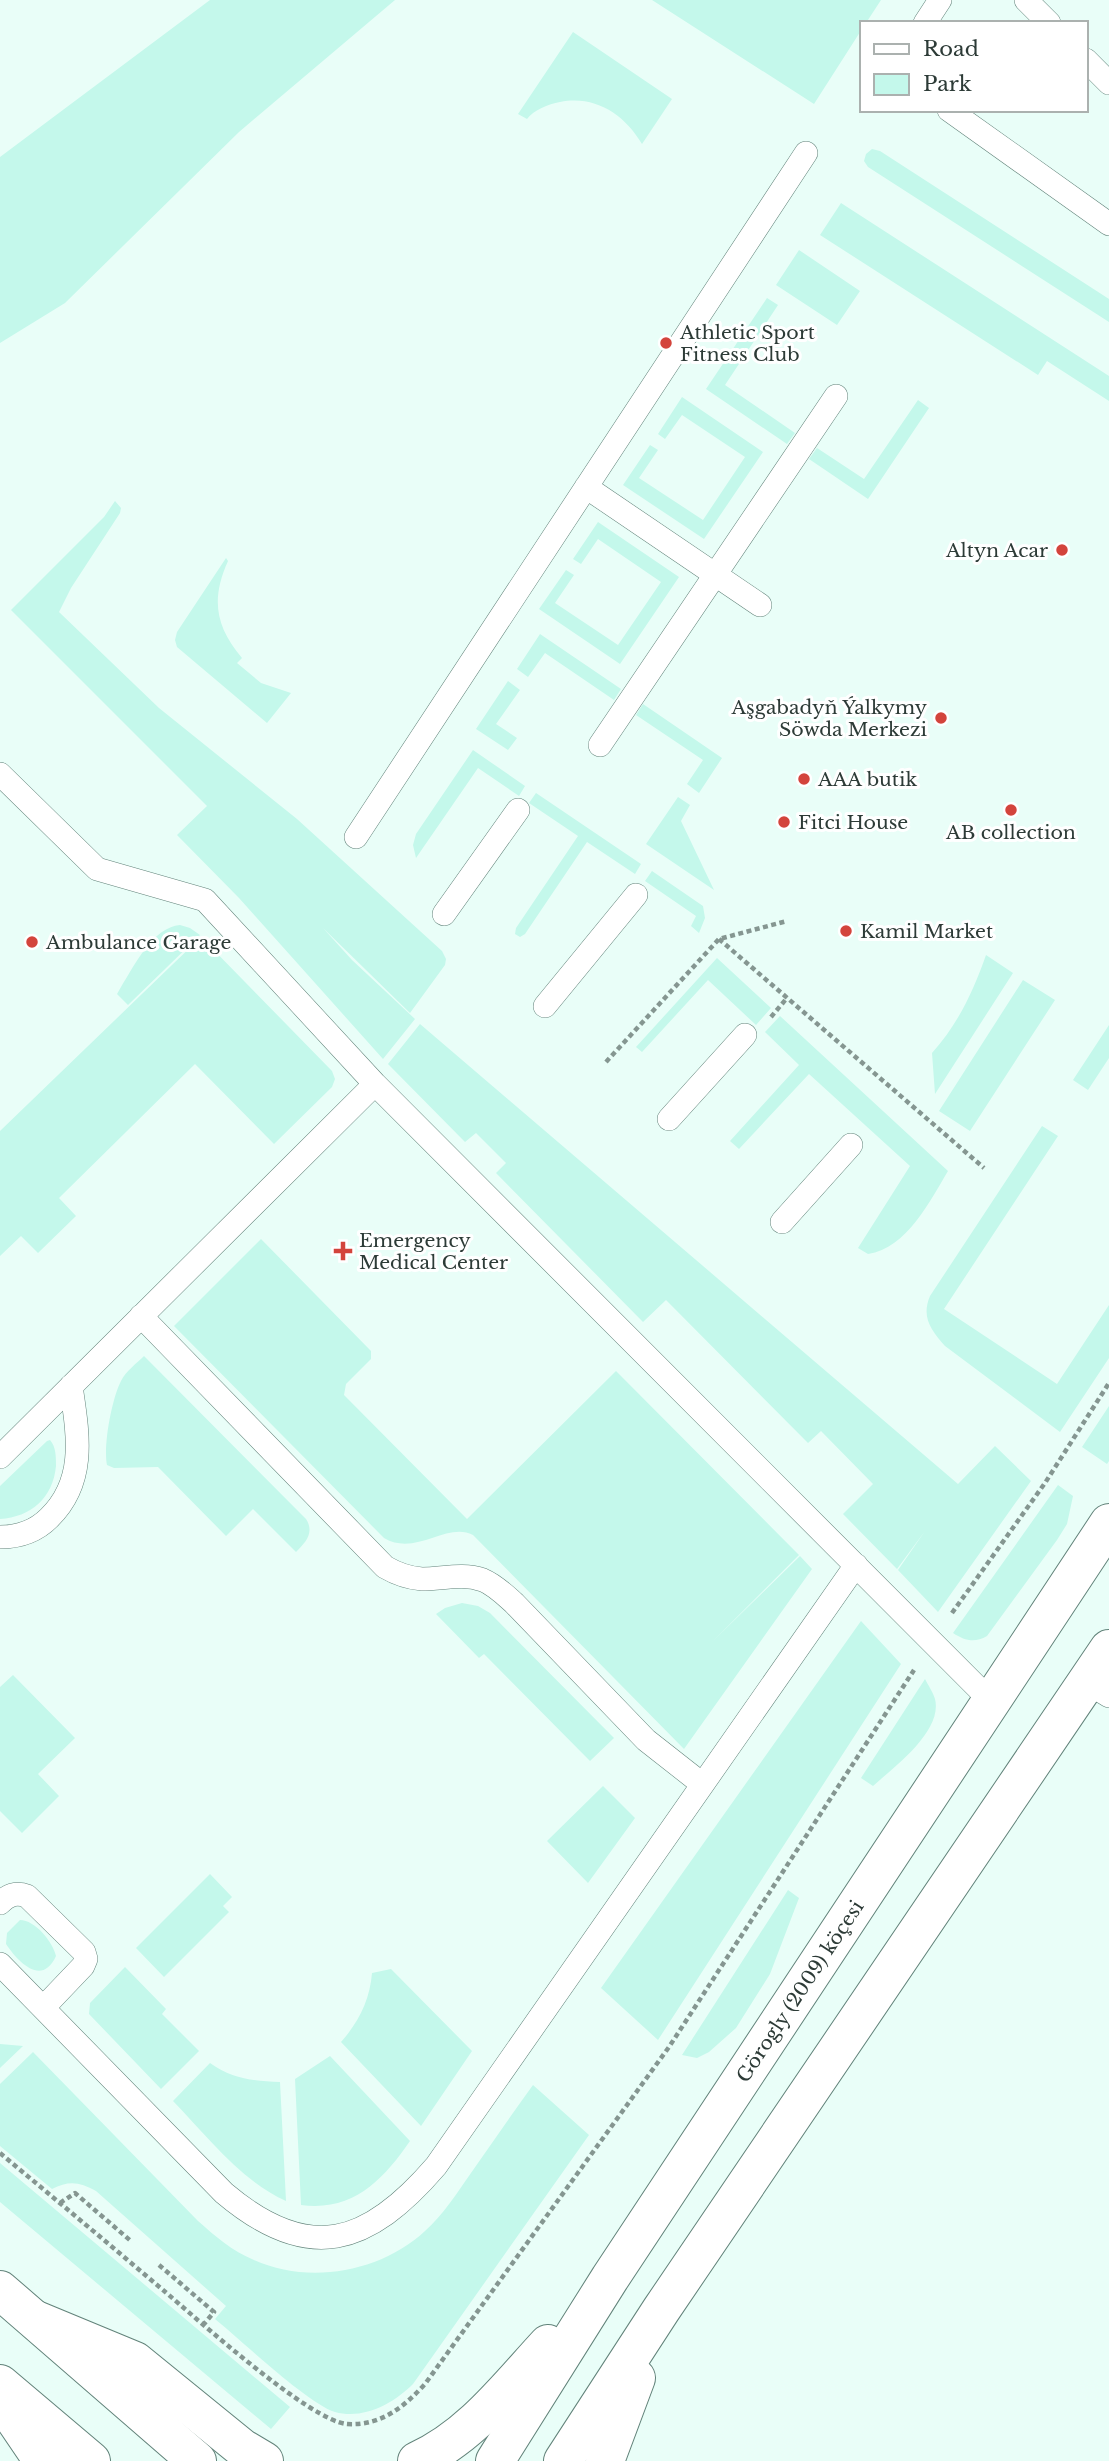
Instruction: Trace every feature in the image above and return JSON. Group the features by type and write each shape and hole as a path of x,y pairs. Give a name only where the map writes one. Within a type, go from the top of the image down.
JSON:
{"main road":[{"name":"Görogly (2009) köçesi","path":"495,2461 610,2278 1109,1523"},
{"path":"563,2461 662,2310 1098,1689 1109,1648"},
{"path":"417,2461 433,2454 473,2424 610,2278"},
{"path":"0,2290 197,2461"},
{"path":"605,2461 662,2310"},
{"path":"36,2320 135,2361 243,2448 264,2461"},
{"path":"0,2384 91,2461"},
{"path":"0,2398 43,2461"}],"lane":[{"path":"926,21 940,0"},
{"path":"1026,0 1047,21"},
{"path":"1088,62 1109,83"},
{"path":"952,112 1109,224"},
{"path":"356,836 806,153"},
{"path":"600,745 836,396"},
{"path":"586,487 760,605"},
{"path":"0,774 97,869 205,900 375,1084 990,1700"},
{"path":"444,914 518,810"},
{"path":"545,1006 636,895"},
{"path":"669,1119 745,1035"},
{"path":"0,1457 375,1084"},
{"path":"782,1222 851,1145"},
{"path":"141,1316 385,1567 401,1576 422,1579 470,1577 485,1581 498,1589 646,1740 702,1784"},
{"path":"0,1537 28,1532 44,1524 59,1509 70,1491 77,1471 79,1448 71,1386"},
{"path":"0,1965 239,2206 274,2228 296,2235 315,2238 356,2231 396,2207 436,2166 856,1565"},
{"path":"0,1903 19,1893 27,1896 84,1952 86,1959 83,1966 43,2008"}],"path":[{"path":"606,1062 719,939 787,921"},
{"path":"719,939 985,1168"},
{"path":"0,2153 297,2399 336,2421 360,2423 381,2419 405,2406 425,2385 477,2315 670,2047 932,1643 1045,1483 1109,1383"},
{"path":"60,2203 75,2193 132,2242"},
{"path":"159,2265 214,2312 204,2324"}],"green space":[{"path":"210,0 395,0 239,132 65,303 0,343 0,157"},
{"path":"652,0 881,0 867,21 860,21 860,32 814,104"},
{"path":"573,32 672,99 642,144 627,124 617,116 597,104 585,101 551,104 537,110 527,119 518,114"},
{"path":"872,149 880,151 1109,299 1109,322 868,167 864,161 866,154"},
{"path":"841,203 1109,376 1109,401 1047,361 1038,375 820,235"},
{"path":"799,250 860,291 837,325 776,285"},
{"path":"767,298 778,305 725,385 795,433 787,444 706,389"},
{"path":"682,397 763,452 704,539 623,485 650,445 658,450 639,478 703,520 745,457 682,415 665,439 658,434"},
{"path":"918,400 929,408 868,499 809,459 817,448 864,479"},
{"path":"115,501 121,508 120,513 71,588 59,612 159,708 297,819 442,951 446,959 445,965 410,1013 323,928 352,960 415,1019 383,1059 239,898 177,835 207,806 11,610 104,517"},
{"path":"598,522 679,577 620,664 539,609 566,570 574,575 555,603 618,645 661,582 598,539 581,564 573,559"},
{"path":"226,558 228,561 219,588 218,612 226,635 242,658 237,663 261,683 291,693 267,723 177,647 175,640 177,632"},
{"path":"540,634 621,689 614,700 545,653 528,677 517,669"},
{"path":"508,681 520,690 496,724 517,738 508,750 476,729"},
{"path":"643,704 722,758 699,793 687,784 703,760 636,715"},
{"path":"473,750 525,786 519,796 478,768 416,858 413,845 416,834"},
{"path":"536,793 641,864 635,874 587,842 525,934 520,937 515,934 516,928 578,836 529,803"},
{"path":"678,797 690,805 681,821 714,890 646,844"},
{"path":"652,871 703,906 705,918 699,933 691,926 696,916 645,881"},
{"path":"180,925 200,935 128,1005 117,994 138,959 161,933"},
{"path":"201,937 332,1071 335,1079 332,1087 274,1144 195,1064 59,1198 76,1216 38,1253 21,1236 0,1256 0,1131"},
{"path":"986,955 1013,973 935,1094 932,1053 950,1031 964,1007"},
{"path":"717,958 771,1008 756,1025 708,980 642,1052 636,1047"},
{"path":"1023,980 1055,1000 970,1131 939,1111"},
{"path":"780,1016 948,1171 916,1222 894,1243 882,1250 868,1254 858,1248 910,1166 809,1074 739,1149 730,1141 799,1065 765,1032"},
{"path":"420,1024 958,1484 995,1446 1031,1481 938,1612 898,1570 925,1531 897,1569 843,1514 873,1484 821,1431 808,1443 666,1300 643,1322 496,1173 506,1163 476,1133 465,1142 388,1064"},
{"path":"1109,1025 1109,1058 1088,1090 1073,1080"},
{"path":"1042,1126 1058,1136 944,1309 1057,1384 1109,1305 1109,1358 1060,1432 945,1346 927,1317 930,1296"},
{"path":"261,1239 371,1351 371,1359 346,1384 344,1395 467,1519 616,1371 799,1555 712,1642 800,1556 812,1569 684,1749 473,1535 453,1532 408,1544 384,1538 174,1326"},
{"path":"144,1356 306,1519 309,1533 296,1552 253,1509 226,1536 158,1467 114,1468 107,1465 107,1435 118,1389 126,1374"},
{"path":"1109,1406 1109,1461 1107,1464 1082,1447"},
{"path":"50,1440 55,1449 56,1466 45,1496 31,1510 0,1519 0,1486"},
{"path":"1058,1485 1073,1496 1067,1524 1057,1540 987,1636 970,1640 953,1633"},
{"path":"462,1603 478,1606 490,1613 614,1738 590,1761 484,1654 479,1658 436,1614"},
{"path":"861,1621 901,1664 658,2040 601,1988"},
{"path":"13,1675 75,1738 38,1774 59,1796 22,1833 0,1811 0,1687"},
{"path":"925,1679 935,1699 932,1723 904,1759 873,1786 861,1778"},
{"path":"603,1786 635,1818 588,1883 547,1841"},
{"path":"210,1874 232,1897 223,1906 229,1912 164,1977 136,1948"},
{"path":"788,1890 799,1898 770,1974 736,2028 709,2052 697,2058 682,2055"},
{"path":"20,1920 37,1928 54,1950 56,1956 44,1970 37,1971 23,1964 6,1944 7,1933"},
{"path":"125,1967 166,2009 162,2014 199,2051 161,2089 89,2014 90,2003"},
{"path":"391,1969 472,2051 421,2126 341,2042 362,2010 372,1973"},
{"path":"0,2044 23,2046 0,2068"},
{"path":"33,2052 211,2232 231,2248 254,2260 275,2268 298,2272 321,2273 366,2265 407,2245 425,2231 450,2204 533,2085 589,2135 413,2384 397,2398 378,2408 346,2414 335,2412 308,2397 215,2319 226,2306 96,2191 74,2183 52,2189 0,2146 0,2084"},
{"path":"330,2056 410,2141 389,2168 365,2190 336,2203 301,2205 295,2079"},
{"path":"210,2063 226,2073 243,2078 280,2082 286,2201 239,2170 173,2101"},
{"path":"0,2163 290,2407 271,2429 0,2202"}],"place":[{"name":"Athletic Sport Fitness Club","path":"666,343"},
{"name":"Altyn Acar","path":"1062,550"},
{"name":"Aşgabadyň Ýalkymy Söwda Merkezi","path":"941,718"},
{"name":"AAA butik","path":"804,779"},
{"name":"AB collection","path":"1011,810"},
{"name":"Fitci House","path":"784,822"},
{"name":"Kamil Market","path":"846,931"},
{"name":"Ambulance Garage","path":"32,942"},
{"name":"Emergency Medical Center","path":"343,1251"}]}
